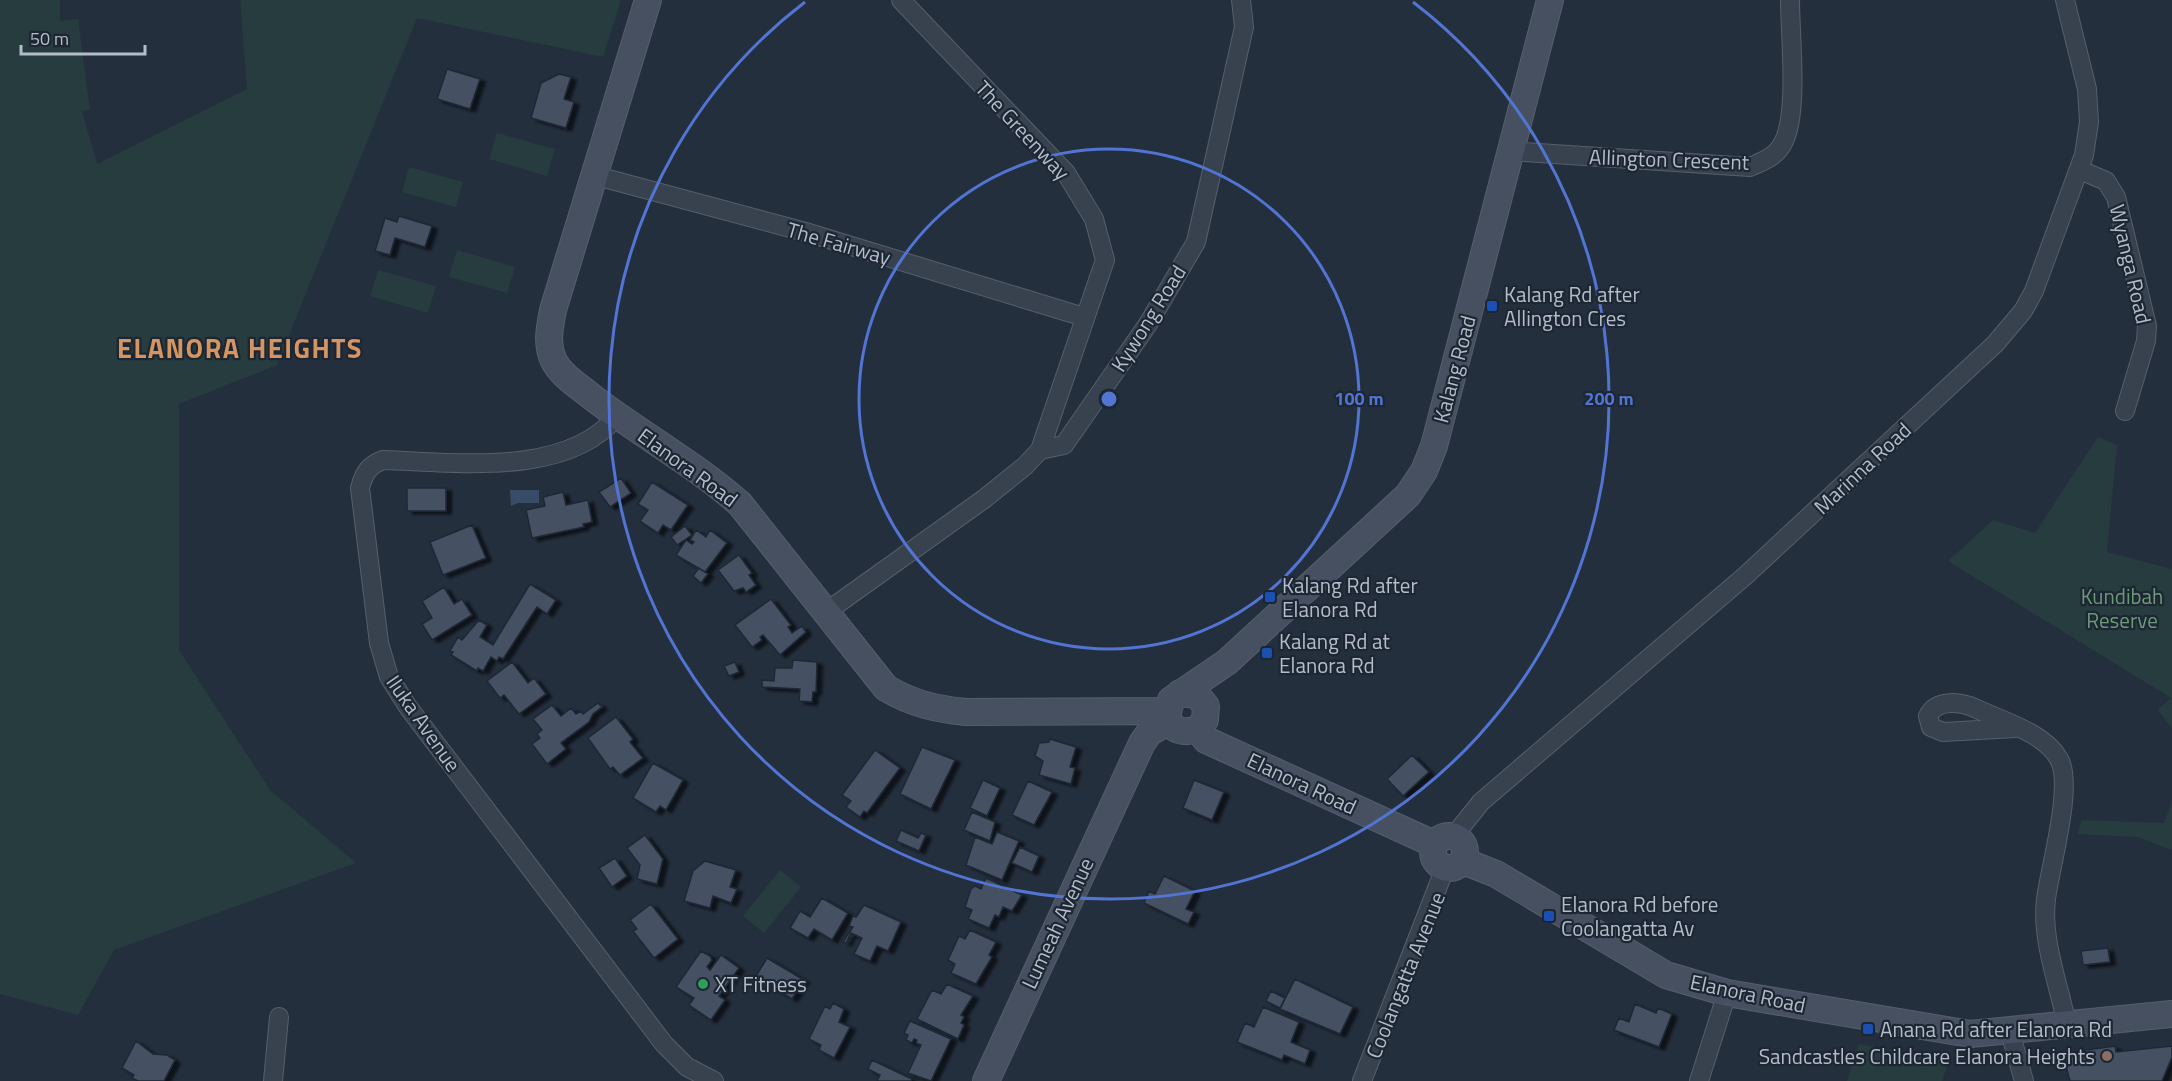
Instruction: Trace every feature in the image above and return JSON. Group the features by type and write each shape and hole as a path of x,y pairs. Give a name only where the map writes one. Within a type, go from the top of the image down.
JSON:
{"street":[{"name":"Elanora Road","path":"648,0 553,310 548,339 554,360 566,376 617,416 722,488 740,504 886,688 909,702 934,709 966,712 1187,711 1206,740 1444,840"},
{"name":"The Greenway","path":"901,0 1066,173 1094,219 1105,260 1040,450"},
{"name":"Kywong Road","path":"826,612 984,499 1025,466 1040,450 1064,445 1148,324 1196,242 1244,27 1241,0"},
{"name":"Kalang Road","path":"1130,766 1149,733 1187,711 1227,662 1408,495 1424,471 1434,446 1550,0"},
{"name":"Allington Crescent","path":"1510,151 1750,167 1770,159 1782,144 1791,122 1790,0"},
{"name":"Marinna Road","path":"1444,840 1480,802 1745,576 2009,331 2034,291 2080,170 2089,122 2087,89 2065,0"},
{"name":"Wyanga Road","path":"2080,170 2106,181 2116,197 2147,326 2146,341 2125,411"},
{"name":"The Fairway","path":"593,175 808,233 1084,318"},
{"name":"Iluka Avenue","path":"617,416 606,430 584,444 547,456 498,462 383,460 374,463 366,471 360,488 379,643 389,676 408,707 657,1035 687,1066 714,1081"},
{"path":"1111,710 1125,724 1129,738 1130,766"},
{"path":"2015,728 2053,751 2063,771 2064,792 2045,913 2047,936 2067,1025"},
{"name":"Lumeah Avenue","path":"986,1081 1130,766"},
{"path":"1444,840 1464,850 1454,865"},
{"name":"Elanora Road","path":"1454,865 1496,874 1666,975 1727,993 1956,1032 2010,1032 2172,1014"},
{"name":"Coolangatta Avenue","path":"1362,1081 1454,865"},
{"path":"1699,1081 1727,993"},
{"path":"273,1081 279,1017"},
{"path":"2010,1032 2024,1081"}],"green space":[{"path":"0,0 60,0 60,21 78,19 90,110 82,111 97,164 247,89 240,0 621,0 603,57 417,18 277,365 179,404 179,650 270,790 356,863 114,950 78,1015 0,994"},
{"path":"497,133 555,149 547,176 489,159"},
{"path":"409,167 463,182 456,207 402,192"},
{"path":"457,250 515,267 507,293 449,277"},
{"path":"378,270 436,286 428,313 370,296"},
{"name":"Kundibah Reserve","path":"2098,437 2117,445 2107,552 2172,569 2172,729 2158,710 2171,698 1948,561 1993,520 2035,533"},
{"path":"2172,801 2172,850 2138,837 2077,834 2082,820 2164,823"},
{"path":"780,870 801,887 764,933 743,916"},
{"path":"1859,1044 1949,1061 1942,1081 1847,1081"}],"water":[{"path":"510,490 539,490 539,503 518,503 511,506"}],"building":[{"path":"447,69 480,79 470,109 437,99"},
{"path":"559,74 571,77 564,99 574,102 566,128 531,118 541,83"},
{"path":"399,216 432,226 425,247 395,238 390,255 375,251 385,218 397,222"},
{"path":"621,478 631,493 610,507 599,492"},
{"path":"652,482 688,505 671,530 663,525 658,533 640,521 648,510 638,504"},
{"path":"407,488 446,488 446,511 407,511"},
{"path":"563,492 566,505 588,500 592,522 583,524 584,527 532,538 526,510 545,506 543,497"},
{"path":"472,525 486,558 443,575 430,542"},
{"path":"685,526 692,535 677,545 671,537"},
{"path":"696,530 706,537 710,530 727,543 705,572 676,555 686,540 692,544 694,542 690,540"},
{"path":"739,555 752,573 749,575 756,585 746,592 743,588 734,591 718,570"},
{"path":"699,568 708,574 701,583 693,576"},
{"path":"530,584 556,600 547,614 537,607 503,659 499,657 497,661 491,657 483,671 478,668 477,671 451,655 453,652 450,651 458,637 462,640 479,620 487,625 480,637 493,645"},
{"path":"444,587 454,604 462,599 472,615 432,640 422,624 432,618 422,601"},
{"path":"771,599 791,625 788,627 792,633 802,626 806,632 780,655 763,635 760,637 762,640 752,647 735,625"},
{"path":"793,660 817,662 816,692 813,692 812,702 799,701 800,689 762,687 762,680 774,681 775,668 792,668"},
{"path":"512,662 528,683 534,678 546,694 519,714 504,695 500,698 487,681"},
{"path":"735,662 739,672 729,676 724,666"},
{"path":"598,703 602,707 593,714 589,722 561,743 566,749 547,764 532,744 540,738 537,734 542,730 533,719 552,705 561,716 571,708 576,714 581,711 583,714"},
{"path":"616,717 633,739 630,742 643,758 620,775 613,767 610,769 588,738"},
{"path":"1050,739 1076,747 1070,767 1075,768 1071,784 1039,775 1043,761 1035,756 1039,743 1049,742"},
{"path":"922,747 955,760 931,809 900,794"},
{"path":"875,750 900,768 867,813 864,811 860,817 846,807 851,801 842,795"},
{"path":"1412,755 1429,772 1403,796 1387,779"},
{"path":"653,763 683,780 666,810 660,806 656,812 633,798"},
{"path":"983,780 1000,788 987,816 970,808"},
{"path":"1194,780 1224,792 1212,820 1183,808"},
{"path":"1028,781 1052,792 1034,825 1012,815"},
{"path":"972,812 995,822 990,841 964,830"},
{"path":"901,830 918,838 921,833 926,835 919,851 896,841"},
{"path":"997,832 1019,841 1002,880 966,865 975,837 992,844"},
{"path":"645,835 663,859 657,884 637,879 640,865 627,848"},
{"path":"1020,847 1039,856 1032,872 1012,863"},
{"path":"615,858 627,876 612,887 599,868"},
{"path":"705,861 736,870 730,887 737,889 731,903 713,896 710,908 684,901 693,871"},
{"path":"1164,876 1195,891 1186,909 1194,912 1188,924 1144,903 1149,891 1155,894"},
{"path":"986,878 1022,895 1012,911 1003,907 999,917 995,915 989,928 968,919 972,910 965,907 971,889 975,886 981,889"},
{"path":"822,898 848,913 832,940 814,929 808,938 790,928 800,911 810,917"},
{"path":"651,904 678,939 654,958 633,931 637,929 630,920"},
{"path":"864,905 901,922 888,951 877,946 870,961 854,954 862,938 851,933 846,943 843,942 853,927 849,926 853,916 856,917"},
{"path":"970,930 996,942 989,955 992,957 976,984 951,973 955,964 948,960 959,936 965,939"},
{"path":"2108,948 2110,962 2083,965 2081,951"},
{"name":"XT Fitness","path":"701,951 710,956 712,960 707,967 710,970 721,955 739,968 719,996 725,1000 711,1020 689,1005 694,998 676,987"},
{"path":"767,958 804,980 792,999 756,976"},
{"path":"1295,979 1353,1007 1340,1034 1280,1009"},
{"path":"947,984 973,996 961,1015 964,1017 961,1023 964,1025 958,1039 917,1019 932,990 941,994"},
{"path":"1271,991 1285,998 1280,1008 1266,1001"},
{"path":"833,1003 844,1009 839,1022 850,1027 834,1058 819,1050 821,1045 809,1039 825,1006 830,1009"},
{"path":"1635,1004 1656,1013 1658,1008 1672,1014 1659,1047 1614,1030 1619,1018 1629,1022"},
{"path":"1263,1007 1299,1022 1291,1042 1310,1050 1305,1064 1284,1055 1282,1060 1237,1042 1245,1023 1254,1027"},
{"path":"910,1021 951,1039 931,1081 908,1073 921,1045 914,1039 912,1043 906,1040 908,1035 904,1033"},
{"path":"136,1041 153,1054 167,1055 175,1060 164,1081 138,1081 132,1078 134,1075 122,1068"},
{"path":"2115,1046 2116,1052 2172,1046 2172,1057 2162,1081 2070,1081 2065,1063 2072,1052"},
{"path":"872,1060 912,1079 911,1081 877,1081 880,1075 868,1069"}],"place":[{"name":"Kalang Rd after Allington Cres","path":"1492,306"},
{"name":"Kalang Rd after Elanora Rd","path":"1270,597"},
{"name":"Kalang Rd at Elanora Rd","path":"1267,653"},
{"name":"Elanora Rd before Coolangatta Av","path":"1549,916"},
{"name":"XT Fitness","path":"703,984"},
{"name":"Anana Rd after Elanora Rd","path":"1868,1029"},
{"name":"Sandcastles Childcare Elanora Heights","path":"2107,1056"}],"district":[{"name":"ELANORA HEIGHTS","path":"240,347"}]}
